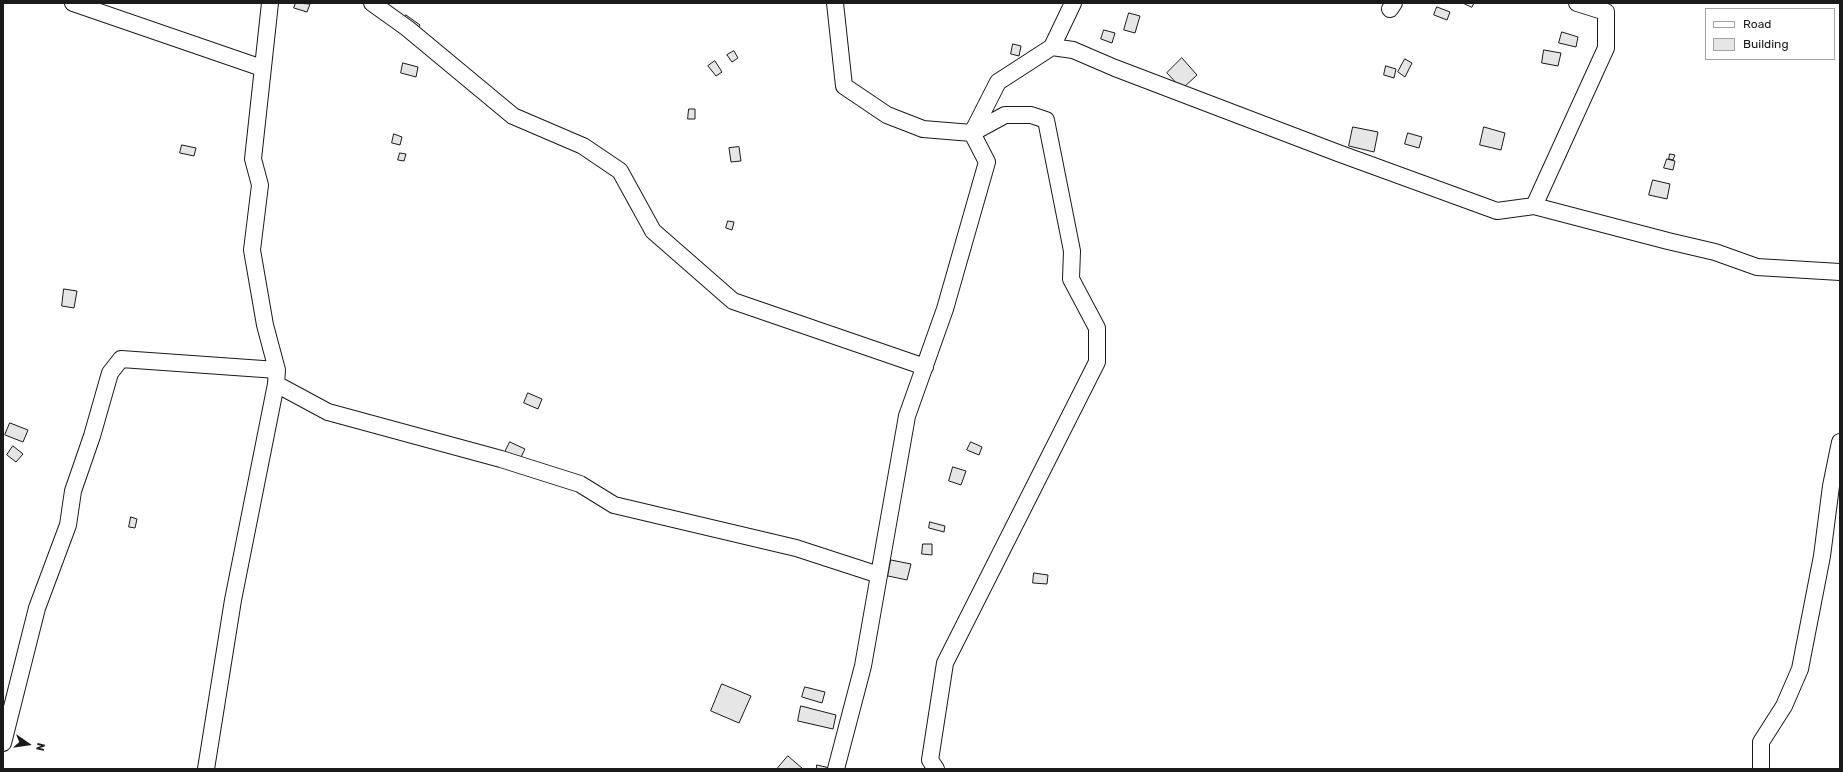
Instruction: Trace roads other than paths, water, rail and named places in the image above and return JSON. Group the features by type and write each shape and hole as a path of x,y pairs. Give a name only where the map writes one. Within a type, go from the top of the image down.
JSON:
{"street":[{"path":"73,3 262,68"},
{"path":"206,769 233,600 276,377 252,250 260,185 253,159 270,3"},
{"path":"372,3 407,28 513,116 583,146 620,171 653,231 732,301 925,367"},
{"path":"835,3 844,86 887,114 923,129 972,133 1005,114 1031,115 1046,120 1072,251 1071,279 1097,328 1097,362 945,663 930,760 936,769"},
{"path":"972,133 998,82 1052,47 1073,3"},
{"path":"1534,206 1606,48 1606,12 1577,3"},
{"path":"1052,47 1073,50 1115,68 1330,151 1497,211 1534,206 1715,252 1757,267 1840,272"},
{"path":"836,769 863,666 908,416 945,309 987,162 972,133"},
{"path":"3,743 37,608 68,525 72,491 92,436 110,373 121,360 276,377 328,412 501,459 580,484 614,505 796,548 879,575"},
{"path":"1761,769 1760,742 1784,706 1800,670 1822,556 1831,486 1840,442"}]}
